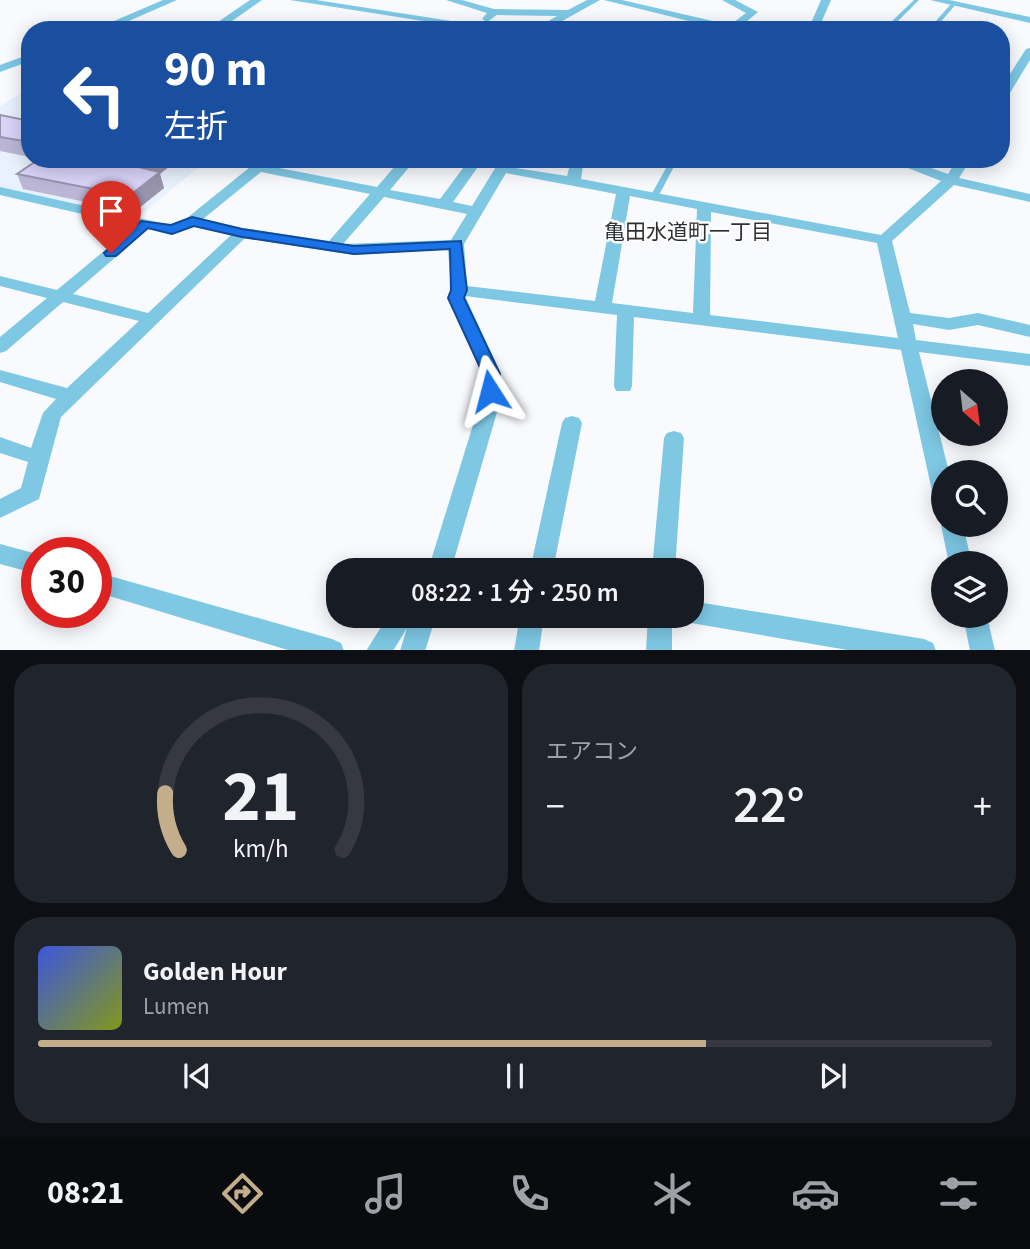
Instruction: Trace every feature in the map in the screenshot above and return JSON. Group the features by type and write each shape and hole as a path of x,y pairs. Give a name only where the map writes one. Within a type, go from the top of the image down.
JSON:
{"street":[{"path":"120,21 172,0"},
{"path":"225,21 257,0"},
{"path":"295,0 441,21"},
{"path":"452,0 494,12 570,13"},
{"path":"555,21 595,0"},
{"path":"609,0 702,21"},
{"path":"727,0 753,12 745,21"},
{"path":"817,21 825,0"},
{"path":"945,2 1030,20"},
{"path":"485,21 494,12"},
{"path":"1010,77 1030,51"},
{"path":"0,69 21,61"},
{"path":"0,191 172,230 192,221 260,168"},
{"path":"281,168 379,193 476,211"},
{"path":"333,246 401,168"},
{"path":"443,205 470,168"},
{"path":"443,558 488,409 492,374 456,298 459,290 456,244 502,168 884,240"},
{"path":"573,182 575,168"},
{"path":"917,168 951,180 1030,198"},
{"path":"884,240 951,180 958,168"},
{"path":"602,309 624,191"},
{"path":"701,321 704,206"},
{"path":"192,221 242,233 354,250 456,244"},
{"path":"0,346 145,224"},
{"path":"0,509 31,493 53,413 242,233"},
{"path":"884,240 906,344 935,460"},
{"path":"0,281 152,319"},
{"path":"459,290 626,313 1030,360"},
{"path":"623,386 626,313"},
{"path":"901,317 949,324 978,319 1030,331"},
{"path":"0,376 71,396"},
{"path":"544,558 572,423"},
{"path":"664,558 674,438"},
{"path":"0,445 39,458"},
{"path":"0,554 21,560"},
{"path":"112,587 332,650"},
{"path":"704,614 924,650"},
{"path":"378,650 394,628"},
{"path":"412,650 420,628"},
{"path":"526,650 531,628"},
{"path":"659,650 660,628"},
{"path":"978,628 983,650"}],"lane":[{"path":"895,21 917,0"},
{"path":"938,21 945,2"},
{"path":"654,197 670,168"}],"shaded area":[{"path":"21,93 21,168 198,168 138,217 0,188 0,106"}],"building":[{"path":"0,115 21,119 21,140 0,137"},
{"path":"26,168 142,168 160,172 129,196 17,174"}],"district":[{"name":"亀田水道町一丁目","path":"688,232"}],"route":[{"path":"111,253 145,224 172,230 192,221 242,233 354,250 456,244 459,290 456,298 492,374 490,391"}]}
